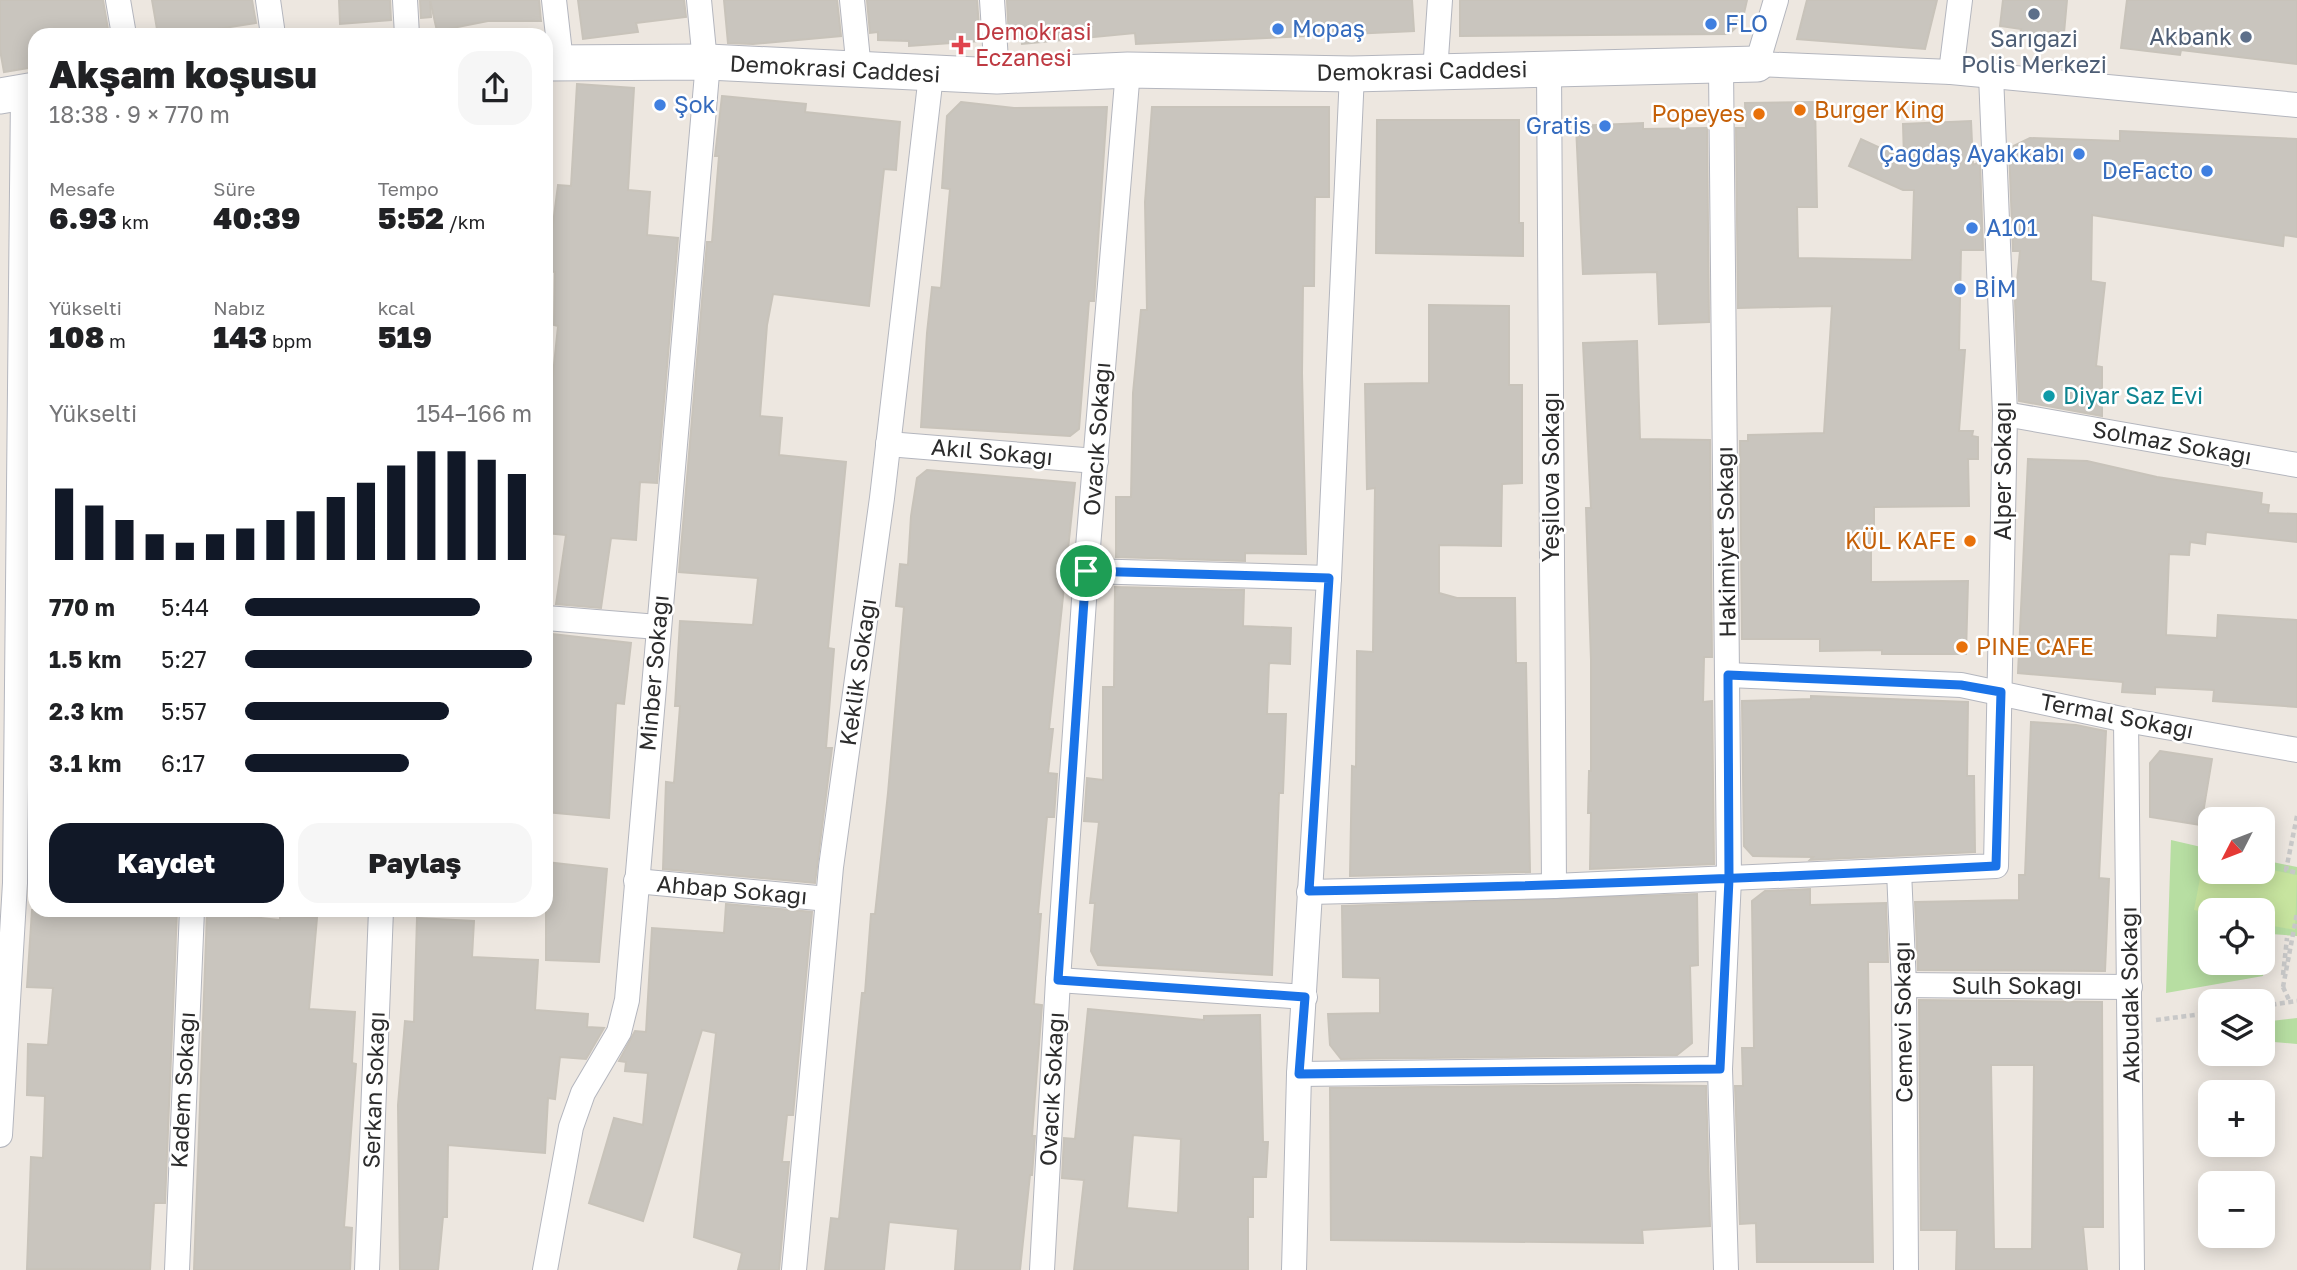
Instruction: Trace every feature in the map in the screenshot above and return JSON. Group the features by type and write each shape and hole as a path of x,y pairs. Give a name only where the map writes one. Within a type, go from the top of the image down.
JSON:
{"street":[{"path":"118,0 123,28"},
{"path":"268,0 272,28"},
{"path":"405,0 407,28"},
{"path":"553,62 554,0"},
{"name":"Minber Sokağı","path":"545,1270 571,1128 583,1093 619,1032 627,1000 707,62 699,0"},
{"path":"852,0 859,70"},
{"path":"992,0 996,76"},
{"path":"1436,72 1440,0"},
{"path":"1757,64 1776,0"},
{"path":"1951,72 1960,0"},
{"name":"Demokrasi Caddesi","path":"553,62 707,62 931,75 996,76 1128,70 1352,74 1721,67 1757,64 1991,75 2297,105"},
{"name":"Hakimiyet Sokağı","path":"1721,67 1729,879 1720,1069 1726,1270"},
{"name":"Yeşilova Sokağı","path":"1549,69 1554,886"},
{"name":"Ovacık Sokağı","path":"1042,1270 1058,980 1086,571 1128,70"},
{"path":"1294,1270 1299,1074 1329,578 1352,74"},
{"name":"Keklik Sokağı","path":"794,1270 828,898 888,444 931,75"},
{"name":"Alper Sokağı","path":"1899,871 1996,866 2005,414 1991,75"},
{"path":"0,1135 17,883 19,92"},
{"name":"Solmaz Sokağı","path":"2005,414 2297,465"},
{"name":"Akıl Sokağı","path":"888,444 1096,461"},
{"path":"1086,571 1329,578"},
{"path":"553,619 658,627"},
{"name":"Termal Sokağı","path":"1728,675 1961,685 2126,720 2297,750"},
{"name":"Akbudak Sokağı","path":"2126,720 2132,1270"},
{"path":"1309,891 1554,886 1899,871"},
{"name":"Cemevi Sokağı","path":"1899,871 1904,985 1906,1270"},
{"name":"Ahbap Sokağı","path":"636,881 828,898"},
{"name":"Kadem Sokağı","path":"177,1270 192,917"},
{"name":"Serkan Sokağı","path":"367,1270 381,917"},
{"path":"1058,980 1305,997"},
{"name":"Sulh Sokağı","path":"1904,985 2130,987"},
{"path":"1299,1074 1720,1069"}],"path":[{"path":"2297,816 2286,870 2297,873"},
{"path":"2283,987 2297,913"},
{"path":"2287,938 2283,987 2290,1002"},
{"path":"2275,1004 2297,1001"},
{"path":"2131,1023 2198,1015"}],"green space":[{"path":"2171,840 2198,846 2198,884 2275,884 2275,862 2297,867 2297,936 2275,934 2275,898 2198,898 2198,975 2263,976 2166,993"},
{"path":"2275,870 2297,875 2295,930 2275,926 2275,898 2198,898 2198,911 2194,910 2199,884 2275,884"},
{"path":"2297,1018 2297,1044 2275,1042 2275,1021"}],"building":[{"path":"0,0 103,0 108,28 28,28 28,68 4,72 0,50"},
{"path":"152,0 252,0 256,23 224,28 157,28"},
{"path":"339,0 390,0 391,20 340,24"},
{"path":"420,0 430,0 431,17 421,18"},
{"path":"430,0 539,0 541,21 488,21 452,28 436,28"},
{"path":"578,0 684,0 686,17 636,23 638,32 583,39"},
{"path":"724,0 837,0 841,36 753,44 728,43"},
{"path":"867,0 977,0 980,41 909,46 909,41 878,40 878,32 870,33"},
{"path":"1007,0 1412,0 1414,31 1136,44 1135,33 1022,44 1021,38 1009,39"},
{"path":"1460,0 1747,0 1742,22 1729,34 1460,36"},
{"path":"1807,0 1937,0 1925,49 1797,39"},
{"name":"Sarıgazi Polis Merkezi","path":"2003,0 2067,0 2064,33 2045,31 2044,38 2020,36 2021,29 2000,26"},
{"path":"2127,0 2297,0 2297,64 2181,50 2180,55 2121,48"},
{"path":"577,84 634,88 628,190 650,192 647,235 678,238 657,483 640,482 636,540 611,538 601,608 556,604 566,535 553,534 553,375 558,326 554,325 553,224 558,185 571,186"},
{"path":"722,96 806,104 805,112 900,122 896,170 884,169 869,306 773,294 767,325 760,416 782,418 779,455 846,462 828,648 834,649 826,748 832,748 815,883 663,869 666,782 674,783 680,706 675,706 680,621 753,625 758,578 679,572 707,242 712,242 719,156 715,156"},
{"path":"961,102 1014,108 1107,107 1094,301 1089,301 1079,429 1070,436 921,427 932,287 941,288 950,189 942,188 947,116"},
{"path":"1815,102 1817,207 1797,207 1798,258 1912,260 1914,190 1903,190 1849,166 1861,139 1904,159 1903,124 1971,121 1973,165 1980,162 1983,250 1961,250 1959,350 1965,350 1959,431 1973,431 1972,436 1978,437 1978,459 1968,459 1969,506 1874,507 1874,539 1871,540 1871,582 1968,581 1966,654 1882,654 1882,650 1820,651 1820,639 1742,639 1740,441 1748,441 1748,435 1824,433 1832,306 1738,308 1736,128 1746,128 1745,103"},
{"path":"1152,107 1329,107 1329,197 1315,197 1314,286 1303,286 1306,554 1245,553 1245,561 1116,557 1116,497 1131,497 1133,393 1141,310 1147,310 1145,202"},
{"path":"1377,120 1519,120 1519,223 1523,223 1523,256 1376,253"},
{"path":"1643,123 1643,129 1707,128 1709,322 1659,324 1657,272 1583,274 1576,126"},
{"path":"2120,131 2297,139 2297,237 2284,235 2283,246 2092,215 2091,281 2105,283 2096,366 2102,367 2102,416 2019,401 2015,301 2020,251 2013,251 2009,148 2030,138 2120,141"},
{"path":"1429,305 1509,306 1509,385 1522,385 1522,483 1502,484 1501,546 1439,545 1439,593 1457,598 1515,598 1516,663 1526,663 1530,872 1350,876 1352,766 1356,767 1357,651 1373,652 1375,488 1367,489 1365,384 1429,383"},
{"path":"1637,341 1640,439 1710,440 1712,657 1704,657 1703,702 1712,701 1714,864 1590,869 1591,813 1588,813 1591,771 1591,660 1586,508 1591,508 1583,343"},
{"path":"2028,459 2087,461 2157,477 2262,493 2261,504 2269,505 2268,513 2297,514 2297,542 2206,532 2205,544 2190,542 2189,555 2169,554 2166,635 2217,638 2218,615 2297,620 2297,707 2213,701 2214,690 2155,687 2155,694 2122,692 2123,682 2018,673"},
{"path":"927,470 1075,483 1049,729 1053,729 1048,773 1057,774 1054,817 1047,817 1038,914 1041,914 1034,1004 1042,1005 1032,1136 1035,1136 1032,1175 1020,1270 955,1270 958,1229 889,1222 884,1270 825,1270 831,1218 839,1219 862,993 865,993 871,914 875,914 888,793 904,607 896,606 900,564 908,565 917,478"},
{"path":"1115,587 1244,590 1243,626 1291,628 1290,664 1269,663 1267,714 1286,714 1283,793 1279,793 1272,975 1098,965 1091,951 1095,903 1090,903 1099,822 1084,821 1087,778 1103,780 1103,687 1114,687"},
{"path":"553,634 631,643 624,704 616,703 609,818 553,813"},
{"path":"1811,696 1968,702 1967,776 1974,776 1975,852 1810,860 1813,857 1753,856 1744,846 1742,701 1811,699"},
{"path":"2031,722 2076,725 2106,731 2099,878 2109,879 2105,971 1918,970 1915,902 2019,900 2019,875 2025,875"},
{"path":"2160,751 2212,759 2204,807 2198,807 2198,825 2150,817 2150,763"},
{"path":"553,863 607,869 599,962 546,960 546,917 553,917"},
{"path":"1810,889 1810,905 1886,903 1888,962 1868,962 1873,1262 1757,1262 1756,1223 1740,1224 1735,1086 1743,1086 1742,1048 1754,1048 1752,901 1765,891"},
{"path":"1697,894 1698,965 1690,966 1692,1043 1677,1055 1341,1059 1330,1045 1328,1014 1380,1013 1380,978 1343,977 1342,906"},
{"path":"726,904 812,912 793,1115 787,1115 782,1162 789,1162 779,1270 738,1270 742,1253 694,1237 716,1033 702,1030 643,1221 589,1203 614,1118 643,1125 648,1073 625,1071 626,1062 619,1061 635,1031 646,1032 652,928 724,933"},
{"path":"32,917 177,917 165,1203 154,1203 150,1270 27,1269 31,1157 43,1158 45,1096 27,1095 28,1044 48,1045 53,988 27,987"},
{"path":"207,917 280,920 280,917 317,918 309,1009 355,1012 352,1063 356,1064 344,1227 352,1228 350,1270 194,1270"},
{"path":"417,918 474,921 472,957 538,960 535,1010 588,1014 587,1027 604,1028 586,1059 560,1057 555,1099 548,1098 545,1153 448,1145 447,1217 443,1217 438,1270 400,1270 398,1105 405,1021 414,1022"},
{"path":"1919,1000 2102,1002 2103,1227 2083,1227 2087,1270 1956,1270 1957,1230 1921,1230","holes":["1991,1065 2034,1065 2032,1249 1994,1249"]},
{"path":"1088,1009 1204,1020 1204,1016 1260,1015 1263,1142 1268,1142 1266,1177 1253,1177 1253,1217 1248,1217 1248,1270 1074,1270 1084,1180 1062,1178 1064,1138 1075,1139","holes":["1133,1135 1181,1139 1178,1213 1127,1208"]},
{"path":"1706,1086 1710,1226 1642,1230 1643,1243 1331,1240 1330,1088"}],"place":[{"name":"Sarıgazi Polis Merkezi","path":"2034,14"},
{"name":"FLO","path":"1711,24"},
{"name":"Mopaş","path":"1278,29"},
{"name":"Akbank","path":"2246,37"},
{"name":"Demokrasi Eczanesi","path":"961,45"},
{"name":"Şok","path":"660,105"},
{"name":"Burger King","path":"1800,110"},
{"name":"Popeyes","path":"1759,114"},
{"name":"Gratis","path":"1605,126"},
{"name":"Çağdaş Ayakkabı","path":"2079,154"},
{"name":"DeFacto","path":"2207,171"},
{"name":"A101","path":"1972,228"},
{"name":"BİM","path":"1960,289"},
{"name":"Diyar Saz Evi","path":"2049,396"},
{"name":"KÜL KAFE","path":"1970,541"},
{"name":"PINE CAFE","path":"1962,647"}],"route":[{"path":"1086,571 1058,980 1305,997 1299,1074 1720,1069 1729,879 1728,675 1961,685 2001,692 1996,866 1814,875 1729,879 1642,883 1309,891 1329,578 1086,571"}]}
